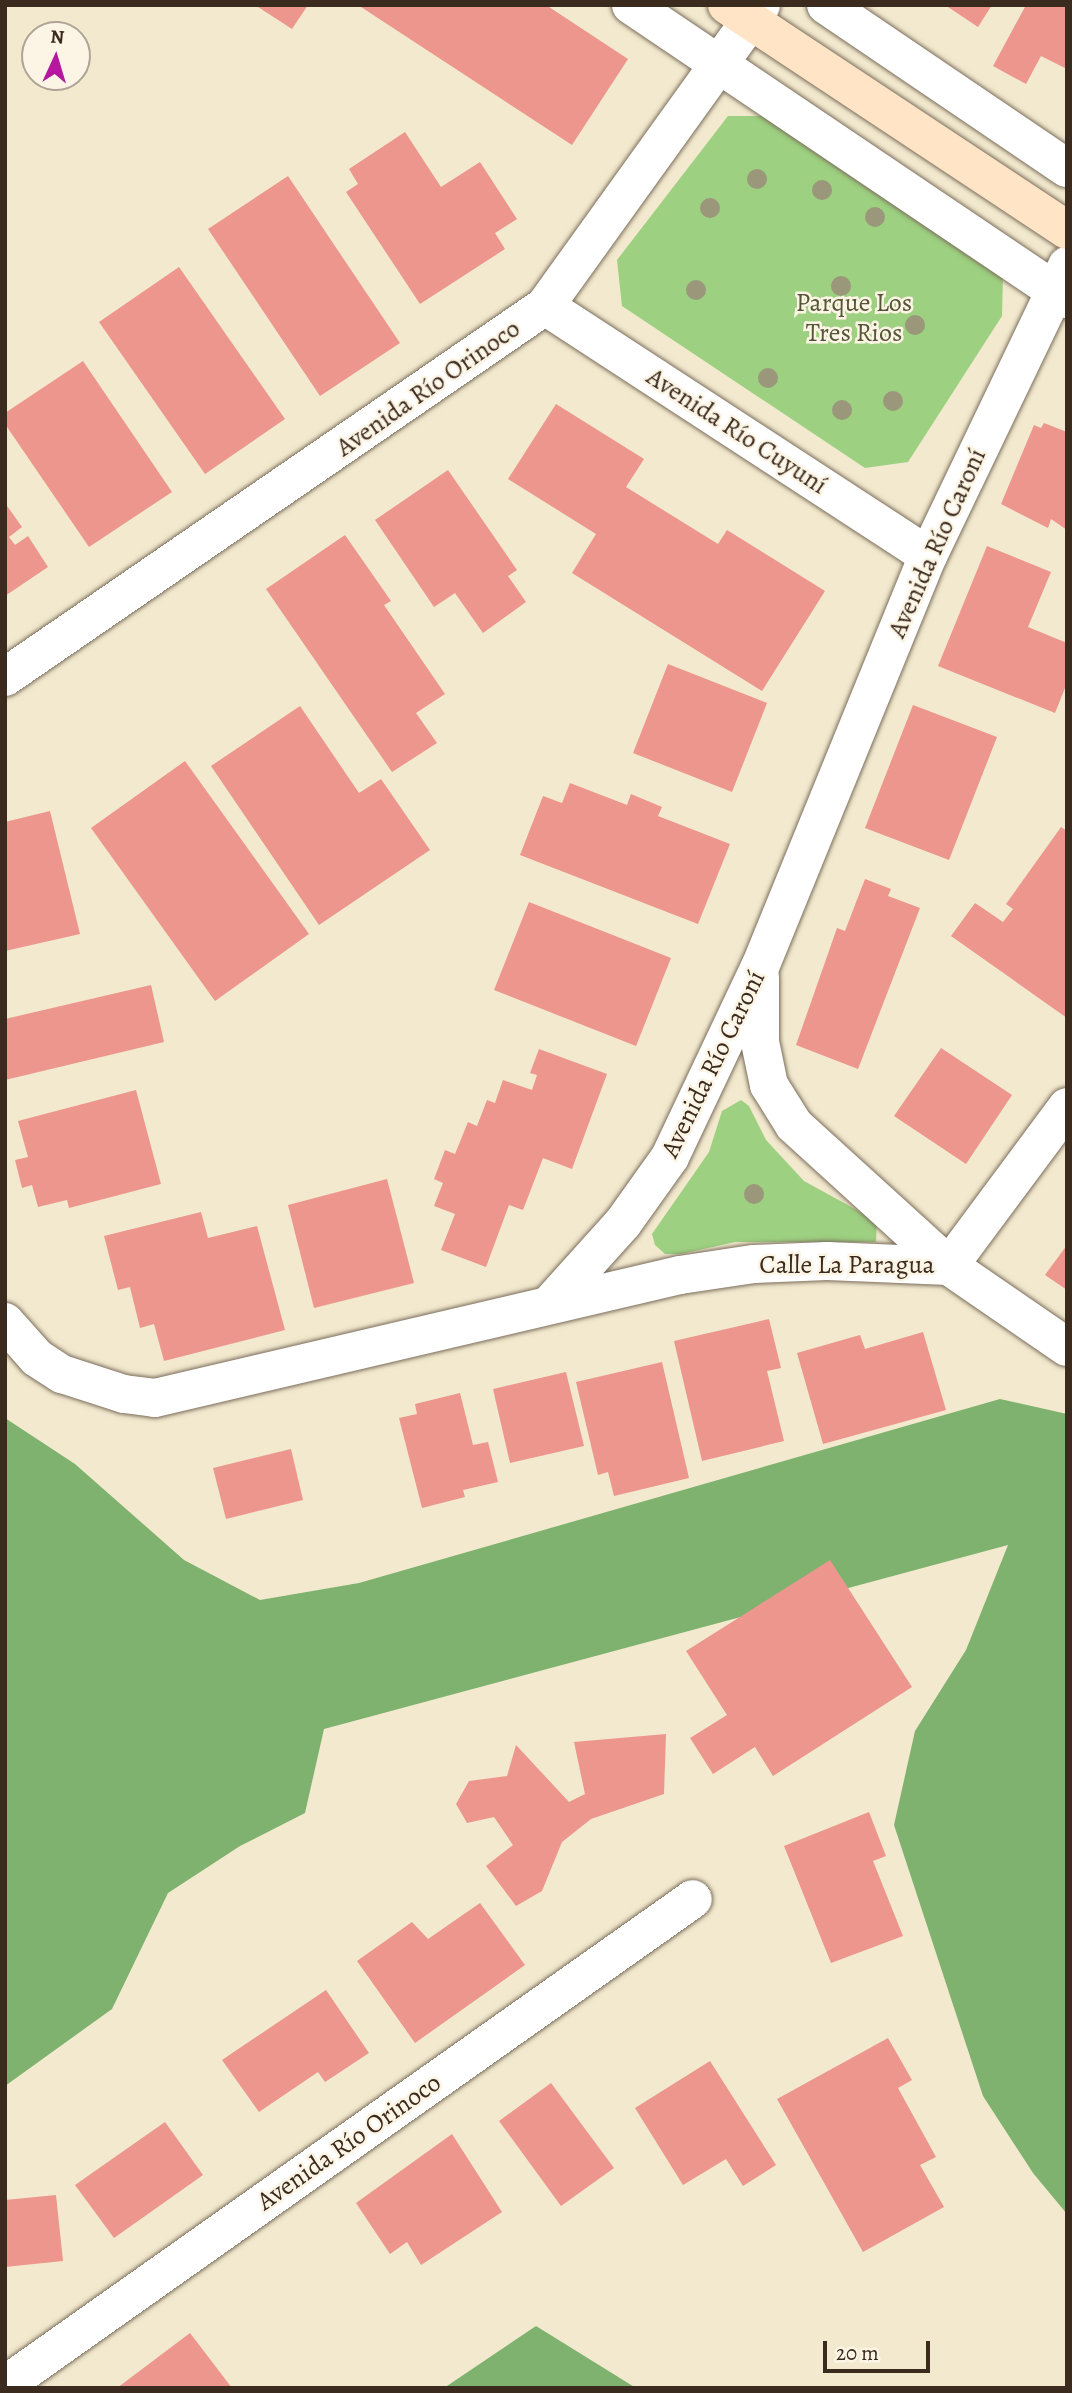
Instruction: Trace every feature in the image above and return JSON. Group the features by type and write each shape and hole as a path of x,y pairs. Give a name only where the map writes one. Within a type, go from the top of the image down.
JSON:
{"main road":[{"path":"746,10 1067,230"}],"street":[{"path":"631,5 719,68 1062,285"},
{"path":"826,5 1067,168"},
{"name":"Avenida Río Orinoco","path":"5,677 545,306 719,68 746,10"},
{"name":"Avenida Río Caroní","path":"550,1304 623,1223 670,1157 760,967 928,556 1062,285"},
{"name":"Avenida Río Cuyuní","path":"545,306 928,556"},
{"path":"760,967 760,1042 769,1084 794,1125 949,1266 1067,1348"},
{"name":"Calle La Paragua","path":"550,1304 680,1275 754,1264 949,1266 1067,1107"},
{"path":"5,1322 37,1358 62,1374 102,1389 155,1398 550,1304"},
{"name":"Avenida Río Orinoco","path":"5,2385 693,1899"}],"green space":[{"name":"Parque Los Tres Rios","path":"728,116 763,116 1003,274 1002,316 908,462 865,468 622,306 617,260"},
{"path":"741,1100 749,1106 766,1140 804,1181 877,1221 876,1242 735,1242 681,1254 665,1254 655,1245 652,1234 709,1152 722,1111"},
{"path":"1000,1399 1067,1414 1067,2214 1033,2173 983,2096 894,1825 915,1731 966,1650 1008,1545 324,1729 305,1813 240,1846 168,1893 112,2009 5,2086 5,1418 75,1464 184,1560 260,1600 359,1583"},
{"path":"536,2326 636,2388 444,2388"}],"building":[{"path":"255,5 308,5 292,29"},
{"path":"358,5 546,5 628,59 572,145"},
{"path":"945,5 992,5 978,27"},
{"path":"1026,5 1067,5 1067,69 1041,56 1026,84 993,66"},
{"path":"405,132 441,187 480,162 517,219 495,233 505,249 420,304 346,192 358,184 349,169"},
{"path":"288,176 400,343 320,396 208,229"},
{"path":"179,267 285,419 205,474 99,322"},
{"path":"83,361 172,492 89,547 5,424 5,413"},
{"path":"556,404 644,459 626,487 718,544 727,530 825,591 762,691 572,573 596,534 508,479"},
{"path":"1044,423 1067,432 1067,530 1051,519 1048,528 1001,504 1034,425 1041,428"},
{"path":"448,470 517,570 508,576 526,602 483,633 455,593 434,607 375,520"},
{"path":"5,503 22,527 9,537 15,545 28,536 48,567 5,596"},
{"path":"345,535 391,601 384,605 445,694 416,713 437,743 392,772 266,589"},
{"path":"987,546 1051,572 1028,627 1067,643 1067,683 1055,713 938,666"},
{"path":"668,664 767,703 732,792 633,753"},
{"path":"913,705 997,737 949,860 865,828"},
{"path":"300,706 359,793 381,779 430,850 319,925 211,766"},
{"path":"185,761 309,934 215,1001 91,828"},
{"path":"570,783 627,805 631,794 662,807 658,816 730,844 698,924 520,855 543,796 562,803"},
{"path":"50,811 80,934 5,951 5,822"},
{"path":"1061,827 1067,831 1067,1018 951,936 975,903 1003,922 1013,909 1006,904"},
{"path":"865,879 891,889 888,896 920,908 858,1069 796,1045 837,928 845,931"},
{"path":"529,902 671,958 636,1046 494,990"},
{"path":"151,985 164,1042 5,1080 5,1019"},
{"path":"941,1048 1012,1095 966,1164 894,1116"},
{"path":"539,1049 607,1074 572,1169 543,1158 523,1210 509,1205 486,1267 441,1250 455,1214 434,1206 443,1183 434,1179 445,1150 455,1154 468,1122 477,1126 487,1100 495,1103 503,1080 532,1090 537,1075 530,1073"},
{"path":"136,1090 161,1184 69,1208 67,1200 38,1207 32,1185 22,1188 15,1160 28,1157 18,1121"},
{"path":"387,1179 414,1283 314,1308 288,1205"},
{"path":"201,1212 208,1238 257,1226 285,1330 164,1361 154,1324 140,1328 130,1287 118,1290 104,1236"},
{"path":"1067,1245 1067,1290 1045,1275"},
{"path":"769,1319 781,1368 767,1371 784,1441 702,1461 674,1341"},
{"path":"923,1332 946,1410 823,1444 797,1353 860,1335 865,1349"},
{"path":"662,1362 689,1478 614,1496 608,1472 598,1475 576,1382"},
{"path":"566,1372 584,1446 510,1463 493,1389"},
{"path":"460,1393 473,1445 488,1442 498,1482 463,1490 465,1497 422,1508 399,1418 417,1414 415,1404"},
{"path":"291,1449 303,1500 226,1519 213,1468"},
{"path":"830,1560 912,1687 773,1776 755,1747 713,1774 690,1738 727,1715 686,1651"},
{"path":"666,1734 664,1794 591,1819 562,1842 542,1891 516,1906 486,1866 513,1845 494,1817 467,1823 456,1804 469,1781 507,1776 516,1745 569,1802 585,1794 574,1742"},
{"path":"869,1812 886,1856 873,1861 903,1936 831,1963 784,1846"},
{"path":"480,1903 525,1965 415,2043 357,1961 412,1922 428,1939"},
{"path":"326,1990 369,2053 325,2082 318,2072 259,2112 222,2060"},
{"path":"888,2038 912,2080 898,2088 936,2157 920,2165 944,2207 863,2252 777,2099"},
{"path":"710,2061 776,2165 743,2186 726,2159 683,2185 635,2108"},
{"path":"551,2083 614,2168 561,2206 499,2121"},
{"path":"165,2122 203,2175 114,2238 75,2185"},
{"path":"452,2134 502,2212 421,2265 407,2242 390,2254 356,2203"},
{"path":"56,2195 63,2261 5,2267 5,2200"},
{"path":"190,2333 232,2388 117,2388"}]}
